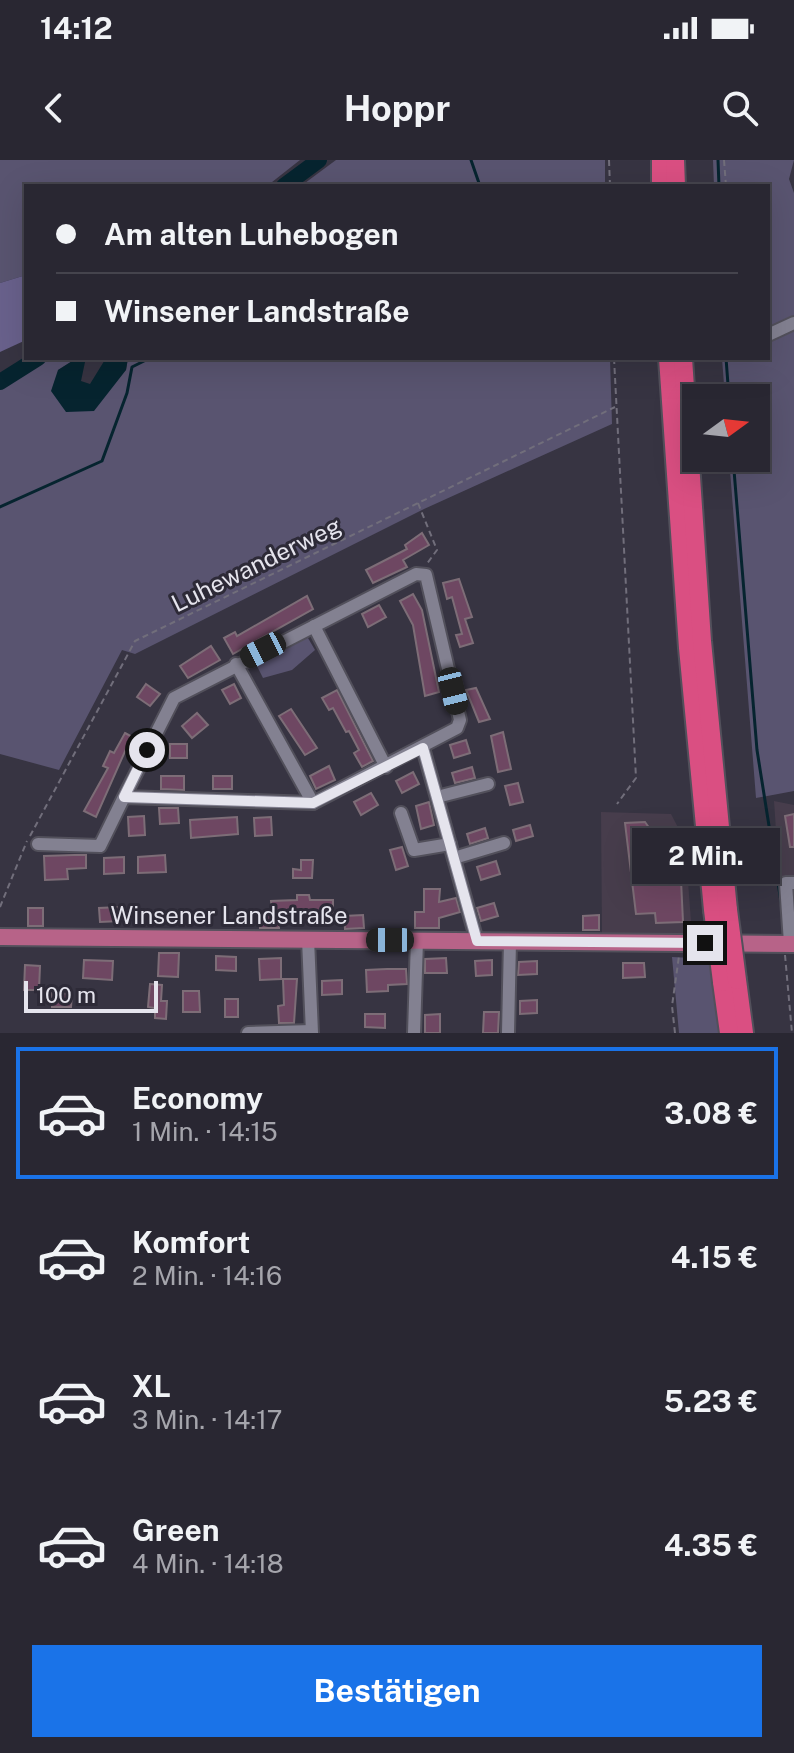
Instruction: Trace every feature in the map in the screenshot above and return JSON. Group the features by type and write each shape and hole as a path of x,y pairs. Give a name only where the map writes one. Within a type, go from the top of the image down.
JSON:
{"highway":[{"path":"661,160 661,184"},
{"path":"675,160 676,184"},
{"path":"668,360 687,634 730,981 744,1033"},
{"path":"683,360 721,910"},
{"path":"729,1033 730,981"}],"main road":[{"name":"Winsener Landstraße","path":"0,937 789,943"}],"street":[{"path":"770,334 794,323"},
{"path":"38,844 100,846 170,703 236,664 421,574 426,575 460,720 457,728 313,803 124,797"},
{"path":"314,626 386,767"},
{"path":"236,664 313,803"},
{"path":"423,748 477,941"},
{"path":"437,797 488,784"},
{"path":"401,813 414,850 450,844"},
{"path":"454,858 504,843"},
{"path":"789,943 786,883 794,883"},
{"path":"248,1033 311,1032 308,939"},
{"path":"414,1033 417,940"},
{"path":"508,1033 510,941"}],"path":[{"path":"609,160 610,184"},
{"path":"724,160 726,184"},
{"path":"614,360 636,778 617,804"},
{"name":"Luhewanderweg","path":"0,907 26,844 135,641 615,407"},
{"path":"417,502 437,550 421,574"},
{"path":"675,1033 672,1006 679,943"},
{"path":"789,943 792,1033"}],"shaded area":[{"path":"0,160 300,160 270,184 24,184 24,276 0,283"},
{"path":"336,160 605,160 605,184 304,184"},
{"path":"713,160 794,160 789,179 794,193 794,791 756,798 730,472 770,472 770,384 724,384 722,360 770,360 770,184 714,184"},
{"path":"24,276 24,341 0,352 0,283"},
{"path":"49,360 74,360 58,370 67,412 126,370 128,360 610,360 612,424 424,509 135,654 122,650 59,770 0,754 0,389"},
{"path":"302,638 308,638 315,650 292,670 263,678 255,662"},
{"path":"774,801 794,805 794,933 783,932"},
{"path":"601,812 671,814 685,841 692,935 602,934"},
{"path":"672,957 713,959 722,1033 679,1033"}],"water":[{"path":"74,360 81,360 85,362 81,381 90,384 105,360 128,360 126,370 94,411 66,412 51,391 58,370"}],"building":[{"path":"422,533 429,545 403,560 407,567 373,583 366,570 407,549 405,545"},
{"path":"459,579 472,617 465,619 473,643 460,647 456,635 462,634 452,597 447,599 443,583"},
{"path":"413,594 422,610 439,692 425,696 413,625 400,601"},
{"path":"307,596 313,609 233,654 224,638 235,632 237,636"},
{"path":"379,605 386,617 368,627 362,614"},
{"path":"211,646 220,660 188,678 180,666"},
{"path":"146,684 160,694 150,706 137,697"},
{"path":"234,684 241,698 230,704 222,690"},
{"path":"476,688 490,719 479,722 466,690"},
{"path":"337,690 373,761 362,767 354,753 359,750 349,731 346,732 333,708 329,710 322,698"},
{"path":"291,709 317,748 305,755 279,716"},
{"path":"197,713 208,725 192,738 182,726"},
{"path":"503,732 511,769 498,772 491,736"},
{"path":"125,733 136,739 130,751 126,749 96,817 84,811 108,768 103,766 110,751 114,753"},
{"path":"466,740 470,753 454,758 450,745"},
{"path":"170,744 187,744 187,758 170,758"},
{"path":"329,766 335,780 316,789 310,776"},
{"path":"472,767 475,778 455,783 452,773"},
{"path":"413,772 419,784 402,793 396,781"},
{"path":"161,776 184,776 184,790 161,789"},
{"path":"213,776 232,776 232,789 213,789"},
{"path":"518,783 523,802 510,805 505,786"},
{"path":"371,793 378,805 361,815 354,802"},
{"path":"429,802 434,825 421,829 416,806"},
{"path":"159,808 178,808 179,823 160,824"},
{"path":"794,814 794,847 790,847 785,816"},
{"path":"144,816 145,835 129,836 128,817"},
{"path":"237,817 238,834 191,838 190,820"},
{"path":"271,817 272,835 255,836 254,818"},
{"path":"645,822 650,829 652,860 680,859 683,922 656,923 655,913 636,914 625,823"},
{"path":"530,825 533,836 516,841 513,830"},
{"path":"485,828 488,838 470,844 467,834"},
{"path":"402,847 408,866 396,870 390,850"},
{"path":"86,855 86,868 67,869 68,879 45,880 44,856"},
{"path":"165,855 166,872 138,873 138,857"},
{"path":"124,857 124,873 104,874 104,858"},
{"path":"301,860 313,860 312,878 293,878 293,869 301,870"},
{"path":"496,861 500,874 481,880 477,867"},
{"path":"424,889 440,889 439,902 456,898 460,912 439,918 439,928 415,928 415,912 424,912"},
{"path":"297,895 309,895 310,900 333,900 333,917 320,917 320,911 272,911 271,901 297,900"},
{"path":"494,903 498,916 481,921 477,908"},
{"path":"119,907 120,921 100,922 99,908"},
{"path":"28,908 43,908 43,926 28,926"},
{"path":"143,911 164,911 164,922 143,923"},
{"path":"260,914 278,914 279,928 260,928"},
{"path":"363,915 364,928 345,929 344,916"},
{"path":"599,915 599,930 583,930 583,916"},
{"path":"159,953 179,953 178,977 158,976"},
{"path":"216,956 236,957 236,971 216,970"},
{"path":"281,958 281,979 260,980 259,959"},
{"path":"446,958 447,973 425,973 425,959"},
{"path":"84,960 113,961 112,980 83,978"},
{"path":"492,960 492,975 476,976 475,961"},
{"path":"537,961 537,974 518,975 519,962"},
{"path":"623,963 644,963 645,977 623,978"},
{"path":"25,965 40,966 39,990 24,990"},
{"path":"406,969 407,984 388,985 388,991 367,992 366,970"},
{"path":"283,979 297,979 294,1023 279,1023 278,1006 284,1005"},
{"path":"342,980 342,994 322,995 322,981"},
{"path":"150,984 162,985 161,1001 167,1001 166,1019 155,1018 155,1008 148,1007"},
{"path":"183,991 199,991 200,1012 183,1012"},
{"path":"52,993 72,994 71,1007 52,1007"},
{"path":"225,999 238,999 238,1017 225,1017"},
{"path":"537,1000 537,1013 520,1014 520,1001"},
{"path":"484,1012 499,1012 498,1033 483,1033"},
{"path":"365,1014 385,1014 385,1028 365,1027"},
{"path":"440,1014 440,1033 425,1033 425,1015"}],"waterway":[{"path":"287,184 319,160"},
{"path":"471,160 479,184"},
{"path":"718,160 719,184"},
{"path":"0,382 35,360"},
{"path":"0,507 102,461 127,393 132,367 146,360"},
{"path":"726,360 728,384"},
{"path":"734,472 757,750 782,908"}],"route":[{"path":"147,750 124,797 313,803 423,748 477,941 705,943"}]}
